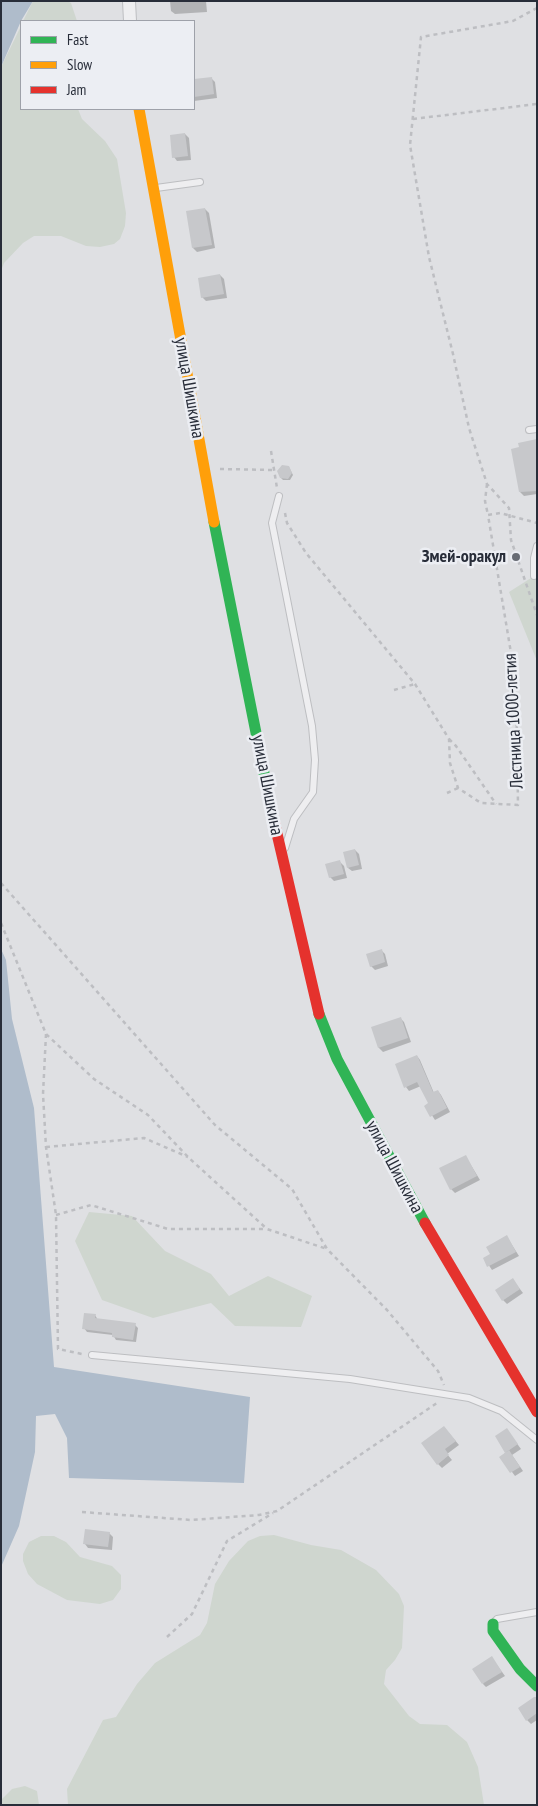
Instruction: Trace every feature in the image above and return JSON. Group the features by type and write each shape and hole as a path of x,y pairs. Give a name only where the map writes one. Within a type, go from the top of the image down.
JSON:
{"street":[{"path":"129,1 130,20"},
{"name":"улица Шишкина","path":"139,110 204,469 281,858 320,1018 337,1059 416,1209 537,1412"},
{"path":"493,1624 493,1631 520,1669 537,1686"}],"lane":[{"path":"152,188 200,182"},
{"path":"529,430 537,429"},
{"path":"279,496 272,523 279,568 312,726 315,760 313,792 294,819 281,858"},
{"path":"534,576 534,558 537,546"},
{"path":"92,1356 350,1379 448,1396 485,1403 501,1411 537,1440"},
{"path":"493,1624 497,1619 537,1612"}],"path":[{"path":"537,8 513,21 421,37 410,145 429,257 469,428 487,484 485,501 488,515 500,513 537,524"},
{"path":"413,119 537,104"},
{"path":"271,451 277,484"},
{"path":"221,469 274,470"},
{"path":"487,484 509,508 510,540 537,615"},
{"name":"Лестница 1000-летия","path":"458,788 482,803 518,805 516,683 488,515"},
{"path":"287,523 306,553 415,684 449,739 456,746 496,804"},
{"path":"394,690 415,684"},
{"path":"447,793 458,788 450,763 449,739"},
{"path":"1,884 215,1125 292,1189 327,1249 387,1310 438,1371 448,1396 276,1511 227,1541 192,1614 167,1637"},
{"path":"1,923 46,1034 94,1079 148,1115 189,1158 267,1229"},
{"path":"46,1034 43,1094 46,1147 56,1215 58,1349 92,1356"},
{"path":"46,1147 144,1138 189,1158"},
{"path":"56,1215 91,1205 168,1229 267,1229 327,1249"},
{"path":"82,1512 191,1520 258,1515 276,1511"}],"shaded area":[{"path":"33,1 67,1 71,3 77,20 24,20"},
{"path":"20,28 20,110 78,110 82,119 105,141 117,159 126,213 125,226 120,239 114,244 100,247 86,246 61,236 34,236 23,243 4,263 1,271 1,67"},
{"path":"537,541 537,661 509,592 531,578 531,555"},
{"path":"89,1212 132,1216 165,1251 211,1274 229,1296 268,1276 312,1296 301,1327 235,1326 211,1303 153,1318 102,1300 75,1241"},
{"path":"274,1535 311,1545 341,1550 376,1570 399,1594 404,1606 402,1648 386,1670 384,1684 409,1716 420,1724 447,1725 467,1742 478,1767 484,1805 68,1805 67,1789 103,1720 116,1717 137,1684 155,1663 200,1635 207,1623 215,1584 229,1561 248,1541 260,1536"},
{"path":"41,1536 54,1536 66,1542 80,1557 112,1566 121,1575 121,1589 113,1600 100,1604 67,1600 37,1584 28,1574 23,1561 23,1554 29,1542"},
{"path":"25,1786 37,1791 39,1805 1,1805 1,1800 12,1789"}],"water":[{"path":"1,1 33,1 20,20 1,67"},
{"path":"1,949 6,960 12,1019 34,1108 54,1367 250,1397 244,1483 69,1478 67,1438 55,1414 36,1416 35,1452 19,1526 1,1567"}],"building":[{"path":"212,77 214,94 195,97 195,79"},
{"path":"185,133 188,156 172,158 170,135"},
{"path":"205,208 212,245 192,248 186,211"},
{"path":"220,274 224,294 201,298 198,278"},
{"path":"537,439 537,491 519,492 511,449 519,447 518,443"},
{"path":"282,465 289,466 292,473 288,479 280,478 277,471"},
{"path":"355,849 359,865 347,868 343,852"},
{"path":"340,860 344,874 329,878 325,864"},
{"path":"382,949 385,962 370,967 366,954"},
{"path":"401,1017 408,1038 378,1048 371,1027"},
{"path":"417,1055 433,1092 438,1090 447,1108 430,1117 424,1106 428,1103 417,1082 404,1088 395,1064"},
{"path":"466,1155 477,1176 450,1190 439,1168"},
{"path":"507,1235 516,1252 487,1267 483,1258 490,1254 486,1247"},
{"path":"513,1278 520,1289 502,1301 495,1290"},
{"path":"84,1313 96,1314 95,1318 136,1323 133,1340 112,1337 112,1333 82,1329"},
{"path":"444,1426 456,1441 445,1449 449,1455 437,1465 421,1443"},
{"path":"507,1428 518,1444 505,1453 495,1436"},
{"path":"509,1450 520,1467 510,1473 499,1457"},
{"path":"85,1529 110,1532 108,1547 83,1544"},
{"path":"492,1656 502,1672 482,1684 472,1669"},
{"path":"534,1697 537,1697 537,1713 526,1721 518,1708"}],"traffic: fast":[{"path":"214,522 271,808"},
{"path":"319,1014 337,1059 425,1223"},
{"path":"493,1624 493,1631 520,1669 537,1686"}],"traffic: slow":[{"path":"139,110 214,522"}],"traffic: jam":[{"path":"271,808 319,1014"},
{"path":"425,1223 537,1412"}],"place":[{"name":"Змей-оракул","path":"516,557"}]}
